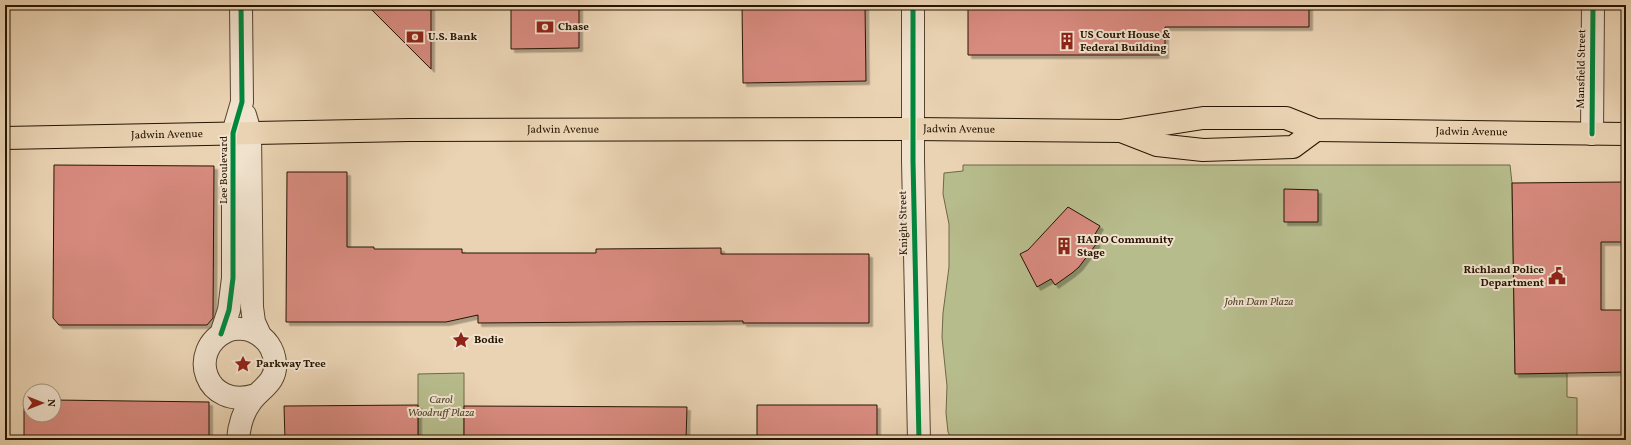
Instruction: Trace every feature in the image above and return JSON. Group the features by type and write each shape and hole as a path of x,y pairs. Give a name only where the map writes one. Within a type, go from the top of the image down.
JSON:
{"main road":[{"name":"Jadwin Avenue","path":"5,138 409,130 912,129 1120,131 1210,118 1286,118 1316,130 1626,134"},
{"name":"Jadwin Avenue","path":"1120,131 1157,145 1203,150 1293,148 1316,130"}],"street":[{"name":"Lee Boulevard","path":"241,5 242,133 252,307 254,322 260,335 268,343 273,353 275,365 274,374 270,383 264,390 245,399 223,395 214,388 208,378 205,367 205,357 214,340 221,334 229,310 233,278 242,133"},
{"name":"Knight Street","path":"913,5 912,129 919,440"},
{"name":"Mansfield Street","path":"1592,134 1593,5"},
{"path":"221,334 231,330 241,329 260,335"},
{"name":"Lee Boulevard","path":"238,440 240,421 244,411 256,395"}],"green space":[{"name":"John Dam Plaza","path":"963,165 1510,165 1512,183 1515,373 1567,373 1567,397 1577,398 1577,440 952,440 948,432 946,413 947,386 942,337 943,313 949,267 949,224 943,194 944,173 963,171"},
{"name":"Carol Woodruff Plaza","path":"464,373 464,440 418,440 418,374"}],"building":[{"name":"U.S. Bank","path":"367,5 431,5 431,69"},
{"name":"Chase","path":"511,5 579,5 579,48 511,49"},
{"path":"742,5 865,5 866,81 743,83"},
{"name":"US Court House & Federal Building","path":"968,5 1309,5 1309,27 1165,27 1165,55 968,55"},
{"path":"54,165 214,166 213,318 207,325 59,325 53,318"},
{"path":"287,172 347,172 347,247 374,247 374,249 462,249 462,253 596,253 596,249 721,248 721,254 869,254 869,323 743,323 743,321 478,323 478,315 446,322 286,322"},
{"name":"Richland Police Department","path":"1626,182 1626,242 1601,242 1601,310 1626,310 1626,372 1515,374 1512,183"},
{"path":"1284,189 1318,190 1318,222 1284,222"},
{"name":"HAPO Community Stage","path":"1068,207 1100,226 1092,239 1097,243 1079,267 1072,273 1055,285 1051,279 1037,287 1020,254 1028,250"},
{"path":"62,400 209,402 209,440 24,440 24,423 62,423"},
{"path":"418,405 418,440 285,440 284,406"},
{"path":"757,405 877,405 877,440 757,440"},
{"path":"464,406 687,407 686,440 464,440"}],"cycle path":[{"path":"221,334 229,310 233,278 233,133 242,102 241,5"},
{"path":"913,5 913,161 919,440"},
{"path":"1592,134 1593,5"}],"place":[{"name":"Chase","path":"545,27"},
{"name":"U.S. Bank","path":"415,37"},
{"name":"US Court House & Federal Building","path":"1067,41"},
{"name":"HAPO Community Stage","path":"1064,246"},
{"name":"Richland Police Department","path":"1557,276"},
{"name":"Bodie","path":"461,340"},
{"name":"Parkway Tree","path":"243,364"}]}
